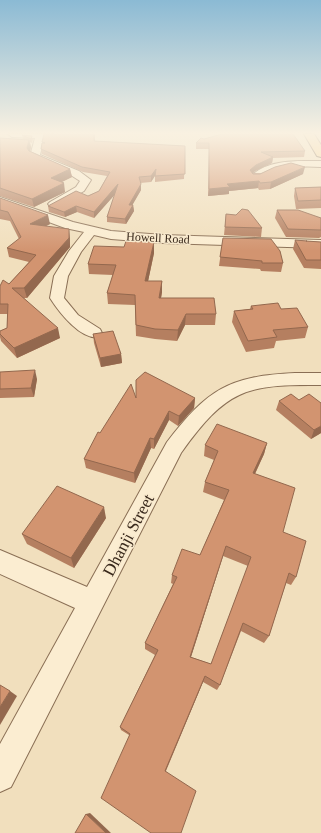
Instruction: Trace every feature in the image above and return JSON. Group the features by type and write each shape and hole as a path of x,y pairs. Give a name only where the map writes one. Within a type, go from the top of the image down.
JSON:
{"street":[{"path":"36,212 72,195 80,189 86,180 77,173"},
{"path":"256,177 263,173"},
{"name":"Howell Road","path":"0,200 36,212 69,226 111,235 163,239 321,244"},
{"path":"91,231 75,251 61,276 57,298 73,318 94,333"},
{"name":"Dhanji Street","path":"0,776 174,448 188,427 207,406 226,392 251,382 284,378 321,379"},
{"path":"0,562 92,602"}],"building":[{"path":"0,173 62,173 51,178 64,183 32,199 0,188"},
{"path":"109,173 153,173 151,176 139,177 141,184 129,205 133,205 125,219 107,217 118,184 94,212 76,206 64,212 48,206 76,191 88,196 99,191"},
{"path":"155,173 185,173 185,174 155,176"},
{"path":"209,173 292,173 271,182 260,183 259,181 227,184 230,187 209,189"},
{"path":"321,187 321,200 298,201 295,188"},
{"path":"0,198 48,215 30,224 69,229 69,238 24,288 12,288 58,328 14,348 0,334 0,331 7,328 8,304 0,304 0,286 3,280 9,284 36,255 7,248 21,237 8,212 0,210"},
{"path":"242,209 248,210 262,228 225,227 226,214 236,215"},
{"path":"277,210 298,210 321,218 321,230 288,229"},
{"path":"223,238 271,239 280,251 283,263 262,263 262,261 220,257"},
{"path":"295,240 321,242 321,260 306,260"},
{"path":"126,241 154,242 145,281 162,281 159,298 214,298 216,314 186,314 178,330 155,329 136,325 135,295 107,293 116,265 88,264 94,246 124,247"},
{"path":"278,303 281,309 297,308 308,327 273,330 277,337 248,341 234,311 253,309 251,306"},
{"path":"113,331 121,354 100,358 93,334"},
{"path":"35,370 31,388 0,389 0,372"},
{"path":"145,372 195,398 179,416 169,411 154,439 150,438 134,473 84,459 98,432 100,433 131,384 136,398 136,380"},
{"path":"291,394 299,400 309,394 321,403 321,426 314,430 279,401"},
{"path":"217,424 267,443 253,473 295,488 283,532 306,541 296,577 289,573 269,636 243,623 220,685 205,676 165,771 196,791 181,833 151,833 101,798 130,734 120,727 158,650 145,643 177,577 172,575 182,549 200,555 229,490 205,482 218,451 205,445","holes":["226,546 251,557 211,664 190,657"]},
{"path":"57,486 104,507 71,558 22,534"},
{"path":"0,685 10,691 0,707"},
{"path":"86,814 106,833 75,833"}]}
